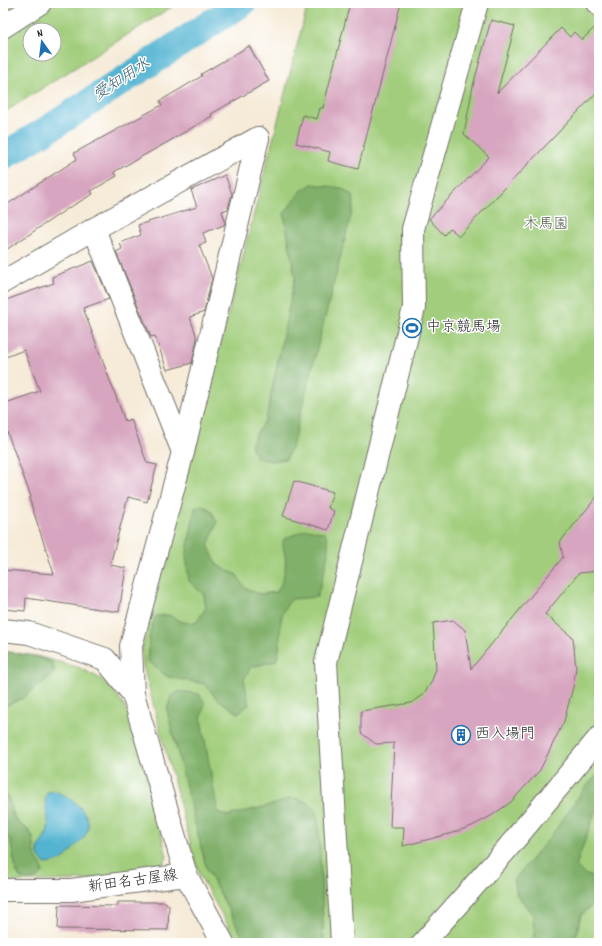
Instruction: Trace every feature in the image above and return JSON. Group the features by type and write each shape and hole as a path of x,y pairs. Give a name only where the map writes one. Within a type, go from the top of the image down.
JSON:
{"street":[{"path":"3,27 40,3"},
{"path":"342,943 326,662 414,308 412,229 477,3"},
{"path":"3,282 94,229 258,138 183,452 132,646 133,694 186,875"},
{"path":"94,229 183,452"},
{"path":"3,630 29,633 105,659 133,694"},
{"path":"423,943 506,850 599,738"},
{"name":"新田名古屋線","path":"3,890 71,890 186,875 223,943"}],"green space":[{"path":"3,3 178,3 3,113"},
{"name":"中京競馬場","path":"309,3 599,3 599,943 238,943 200,876 194,857 143,666 142,649"},
{"path":"312,184 342,188 353,196 354,204 292,447 286,459 272,461 256,458 251,445 266,419 295,277 284,214 300,192"},
{"path":"202,505 211,510 217,523 208,545 217,565 237,575 245,588 259,594 277,592 279,588 284,574 284,539 307,529 325,533 327,539 328,546 326,564 317,597 292,599 286,606 281,621 280,645 276,661 251,667 244,679 249,705 238,713 216,698 205,684 168,677 147,660 150,632 155,616 169,615 181,622 196,623 206,608 204,595 189,581 186,557 195,508"},
{"path":"3,651 36,656 52,663 55,672 23,698 3,707"},
{"path":"36,656 78,667 101,679 117,695 134,722 167,857 159,870 116,879 3,882 3,833 41,867 35,857 33,837 28,830 15,820 7,795 3,790 3,707 23,698 52,663","holes":["55,791 81,808 46,864 41,860 37,851 49,825 45,798"]},
{"path":"180,691 199,694 205,703 201,719 218,813 227,816 296,798 306,801 318,813 324,943 246,943 206,867 167,710 171,696"},
{"path":"599,773 599,807 596,809 576,866 584,874 599,879 599,900 581,915 574,943 534,943 533,915 517,895 514,880 551,836 584,789"},
{"path":"3,790 7,795 15,820 28,830 33,837 35,857 42,867 43,873 36,879 21,879 16,870 10,839 3,833"}],"water":[{"path":"55,791 78,805 83,810 88,822 88,828 84,838 66,856 60,861 46,864 39,858 38,849 48,830 45,801 47,792"}],"building":[{"path":"350,3 401,3 358,169 328,161 330,152 296,143 303,115 317,119 320,108 323,108"},
{"path":"491,20 515,26 497,93 561,28 570,37 574,32 582,40 599,23 599,90 459,236 450,228 444,235 429,219 489,157 464,134 473,86"},
{"path":"249,46 269,81 211,114 212,116 114,172 117,176 91,191 93,194 67,209 3,252 3,207 77,159 74,153 162,105 160,101 202,76 201,74"},
{"path":"225,175 232,194 228,209 222,211 225,221 224,225 203,233 206,243 199,245 212,278 204,312 190,317 197,338 192,363 167,370 155,336 151,337 116,252 122,249 120,243 141,235 138,225 197,207 191,190"},
{"path":"93,261 109,299 83,308 125,421 131,419 147,463 157,465 147,502 128,497 110,565 126,568 119,612 26,598 25,611 3,609 3,570 54,574 29,498 31,497 3,421 3,404 40,391 24,350 3,358 3,301 54,283 52,277"},
{"path":"294,481 333,492 328,508 334,511 328,530 283,516"},
{"name":"西入場門","path":"599,494 599,571 579,573 545,614 573,638 576,668 573,687 564,721 540,770 511,802 491,816 472,826 449,834 403,846 404,827 390,827 394,743 376,744 361,733 361,711 411,703 422,696 431,683 436,669 433,623 453,620 465,630 471,669 563,557 560,542"},
{"path":"118,902 166,902 166,905 169,905 168,930 58,929 59,905 118,906"}],"waterway":[{"name":"愛知用水","path":"3,156 50,128 242,3"}],"place":[{"name":"中京競馬場","path":"412,328"},
{"name":"西入場門","path":"461,735"}],"park label":[{"name":"木馬園","path":"546,225"}]}
